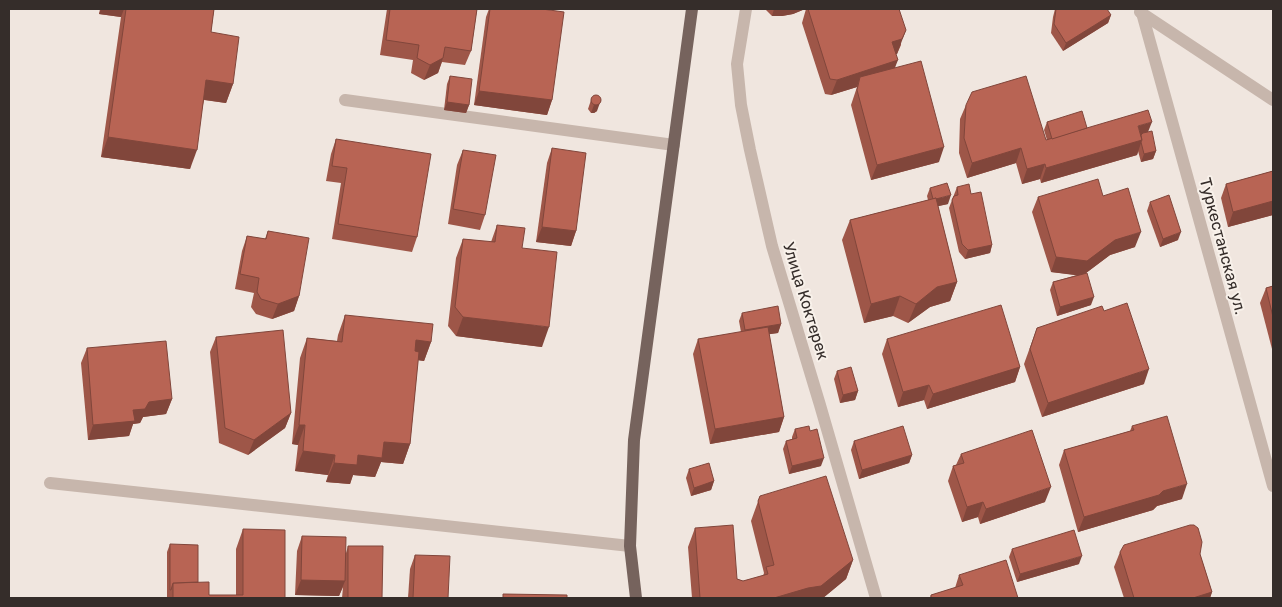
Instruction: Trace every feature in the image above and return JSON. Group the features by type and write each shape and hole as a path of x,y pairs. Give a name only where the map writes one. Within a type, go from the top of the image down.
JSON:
{"main road":[{"path":"636,598 630,546 634,440 692,9"}],"street":[{"name":"Улица Коктерек","path":"746,9 737,64 741,105 750,150 772,246 876,598"},
{"path":"1139,11 1273,100"},
{"name":"Туркестанская ул.","path":"1139,11 1273,486"},
{"path":"345,100 674,145"},
{"path":"50,483 630,546"}],"building":[{"path":"126,9 214,9 211,32 239,37 233,84 206,80 197,150 108,137"},
{"path":"390,9 477,9 471,51 445,47 443,58 430,65 417,58 419,45 386,40"},
{"path":"490,9 542,9 564,12 552,100 479,91"},
{"path":"808,9 899,9 906,30 902,39 892,42 898,60 837,80 830,79"},
{"path":"1056,9 1107,9 1111,15 1066,43 1054,24"},
{"path":"921,61 944,147 877,165 857,90 860,77"},
{"path":"450,76 472,79 469,105 447,102"},
{"path":"1026,76 1046,140 1148,110 1152,122 1138,126 1142,140 1046,168 1045,164 1027,169 1021,148 972,163 964,138 966,105 972,92"},
{"path":"596,95 601,100 596,105 591,100"},
{"path":"1082,111 1087,128 1052,139 1047,122"},
{"path":"1152,131 1156,151 1144,154 1141,135"},
{"path":"336,139 431,154 417,237 338,224 347,168 332,166"},
{"path":"552,148 586,153 576,231 542,227"},
{"path":"463,150 496,155 485,215 453,209"},
{"path":"1273,171 1273,201 1233,212 1226,184"},
{"path":"1098,179 1103,196 1128,188 1141,232 1115,240 1087,261 1056,257 1038,197"},
{"path":"947,183 951,195 933,199 930,188"},
{"path":"969,184 971,194 981,192 992,245 968,250 962,244 952,200 954,196 958,195 957,187"},
{"path":"1169,195 1181,232 1163,239 1150,202"},
{"path":"936,198 957,282 937,287 916,304 900,296 871,304 850,220"},
{"path":"497,225 525,228 522,248 557,252 549,327 463,317 455,307 463,239 495,242"},
{"path":"268,231 309,238 299,296 278,304 261,299 257,292 259,278 240,274 247,236 266,239"},
{"path":"1087,273 1094,297 1060,307 1053,282"},
{"path":"1273,286 1273,317 1266,288"},
{"path":"1127,303 1149,369 1048,403 1030,349 1037,328 1102,306 1104,311"},
{"path":"1001,305 1020,367 933,394 929,385 903,392 887,339"},
{"path":"778,306 781,324 745,330 742,313"},
{"path":"345,315 433,324 431,342 416,340 415,351 419,352 410,444 384,442 382,458 358,455 357,465 334,463 335,455 303,451 305,425 299,425 307,338 342,342"},
{"path":"768,327 784,417 715,429 698,339"},
{"path":"283,330 291,413 254,440 225,428 216,337"},
{"path":"166,341 172,399 149,402 145,409 133,410 135,421 93,425 87,348"},
{"path":"851,367 858,391 843,395 837,371"},
{"path":"1167,416 1187,484 1163,491 1159,495 1084,517 1064,450 1134,430 1132,426"},
{"path":"809,426 810,431 817,429 824,458 792,466 786,441 797,438 795,429"},
{"path":"903,426 912,455 862,470 854,441"},
{"path":"1032,430 1051,487 986,509 983,502 967,507 953,466 964,463 961,454"},
{"path":"709,463 714,481 694,488 689,469"},
{"path":"826,476 853,560 821,586 774,598 700,598 695,528 733,525 737,579 743,581 768,574 766,567 774,565 758,501 760,496"},
{"path":"1190,525 1198,528 1202,542 1200,554 1212,592 1193,598 1134,598 1120,552 1124,545"},
{"path":"243,529 285,530 285,598 173,598 173,583 209,582 209,595 243,595"},
{"path":"1074,530 1082,556 1020,574 1012,549"},
{"path":"302,536 346,537 345,581 301,580"},
{"path":"170,544 198,545 198,582 173,583 170,590"},
{"path":"348,546 383,546 382,598 348,598"},
{"path":"415,555 450,556 448,598 413,598"},
{"path":"1006,560 1018,598 931,598 931,595 963,585 959,575"},
{"path":"503,594 567,595 567,598 503,598"}]}
